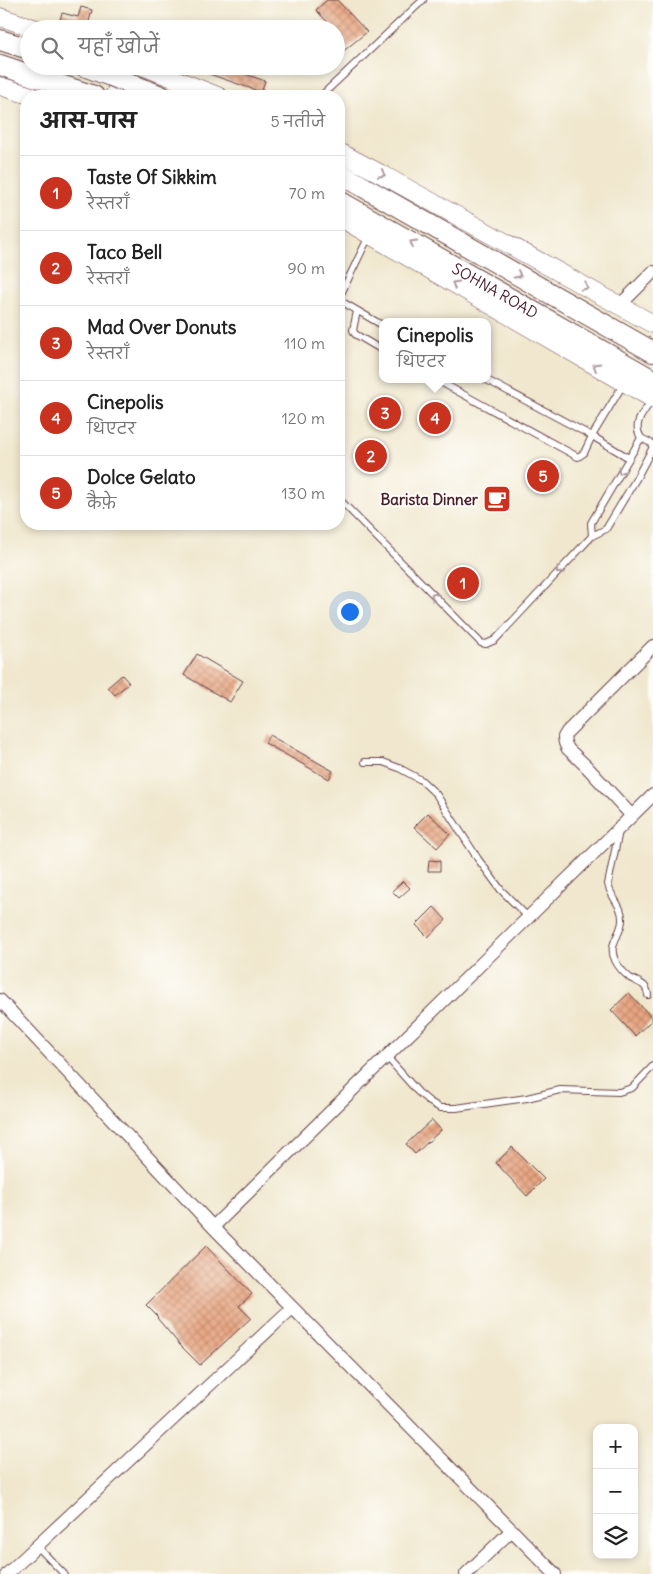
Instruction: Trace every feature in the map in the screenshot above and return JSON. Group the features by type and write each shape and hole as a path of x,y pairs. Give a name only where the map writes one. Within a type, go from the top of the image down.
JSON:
{"highway":[{"path":"0,40 20,46"},
{"path":"0,65 20,72"},
{"path":"30,75 76,90"},
{"path":"123,75 150,90"},
{"name":"SOHNA ROAD","path":"345,176 653,352"},
{"name":"SOHNA ROAD","path":"345,204 653,380"}],"main road":[{"path":"0,17 20,23"},
{"path":"117,90 123,75"},
{"path":"165,75 203,90"},
{"path":"0,86 20,92"},
{"path":"345,155 392,179 653,324"},
{"path":"345,220 653,399"}],"street":[{"path":"619,306 653,272"},
{"path":"632,816 568,749 564,737 653,646"},
{"path":"213,1227 653,794"},
{"path":"0,1000 213,1227 554,1574"},
{"path":"7,1574 292,1308"},
{"path":"466,1574 512,1530"}],"lane":[{"path":"345,73 423,0"},
{"path":"327,90 343,75"},
{"path":"345,287 370,235"},
{"path":"345,303 379,323"},
{"path":"357,311 353,330 355,334 379,348"},
{"path":"491,382 629,458"},
{"path":"442,383 575,456 582,456 624,382"},
{"path":"345,505 481,643 486,644 495,640 592,536 606,529 636,479 653,445 641,438 636,428 653,399"},
{"path":"592,536 591,523 641,438"},
{"path":"365,762 383,762 399,768 421,780 436,794 478,859 501,890 528,917"},
{"path":"620,828 608,884 609,890 622,914 622,922 614,941 612,952 618,966 631,979 643,984 647,988 648,995"},
{"path":"386,1056 418,1092 440,1108 456,1108 527,1098 560,1090 619,1092 632,1088 653,1066"},
{"path":"37,1546 64,1574"}],"building":[{"path":"327,0 337,0 367,32 345,50 345,20 325,20 316,10"},
{"path":"81,7 92,10 89,20 60,20 62,13 78,17"},
{"path":"212,75 248,75 265,81 262,90 255,90"},
{"path":"197,654 243,681 230,702 184,675"},
{"path":"122,675 129,683 115,695 108,687"},
{"path":"269,735 333,771 329,779 265,743"},
{"path":"428,813 450,834 437,848 414,827"},
{"path":"429,860 440,861 440,871 428,871"},
{"path":"403,881 410,888 399,898 392,891"},
{"path":"434,907 446,920 428,937 416,925"},
{"path":"629,993 653,1019 635,1036 611,1010"},
{"path":"432,1120 441,1130 415,1154 406,1144"},
{"path":"512,1147 544,1179 527,1196 496,1163"},
{"path":"206,1246 252,1294 239,1306 251,1318 200,1365 146,1305"}],"place":[{"name":"Mad Over Donuts","path":"385,413"},
{"name":"Cinepolis","path":"435,418"},
{"name":"Taco Bell","path":"371,456"},
{"name":"Dolce Gelato","path":"543,476"},
{"name":"Barista Dinner","path":"497,499"},
{"name":"Taste Of Sikkim","path":"463,583"}]}
